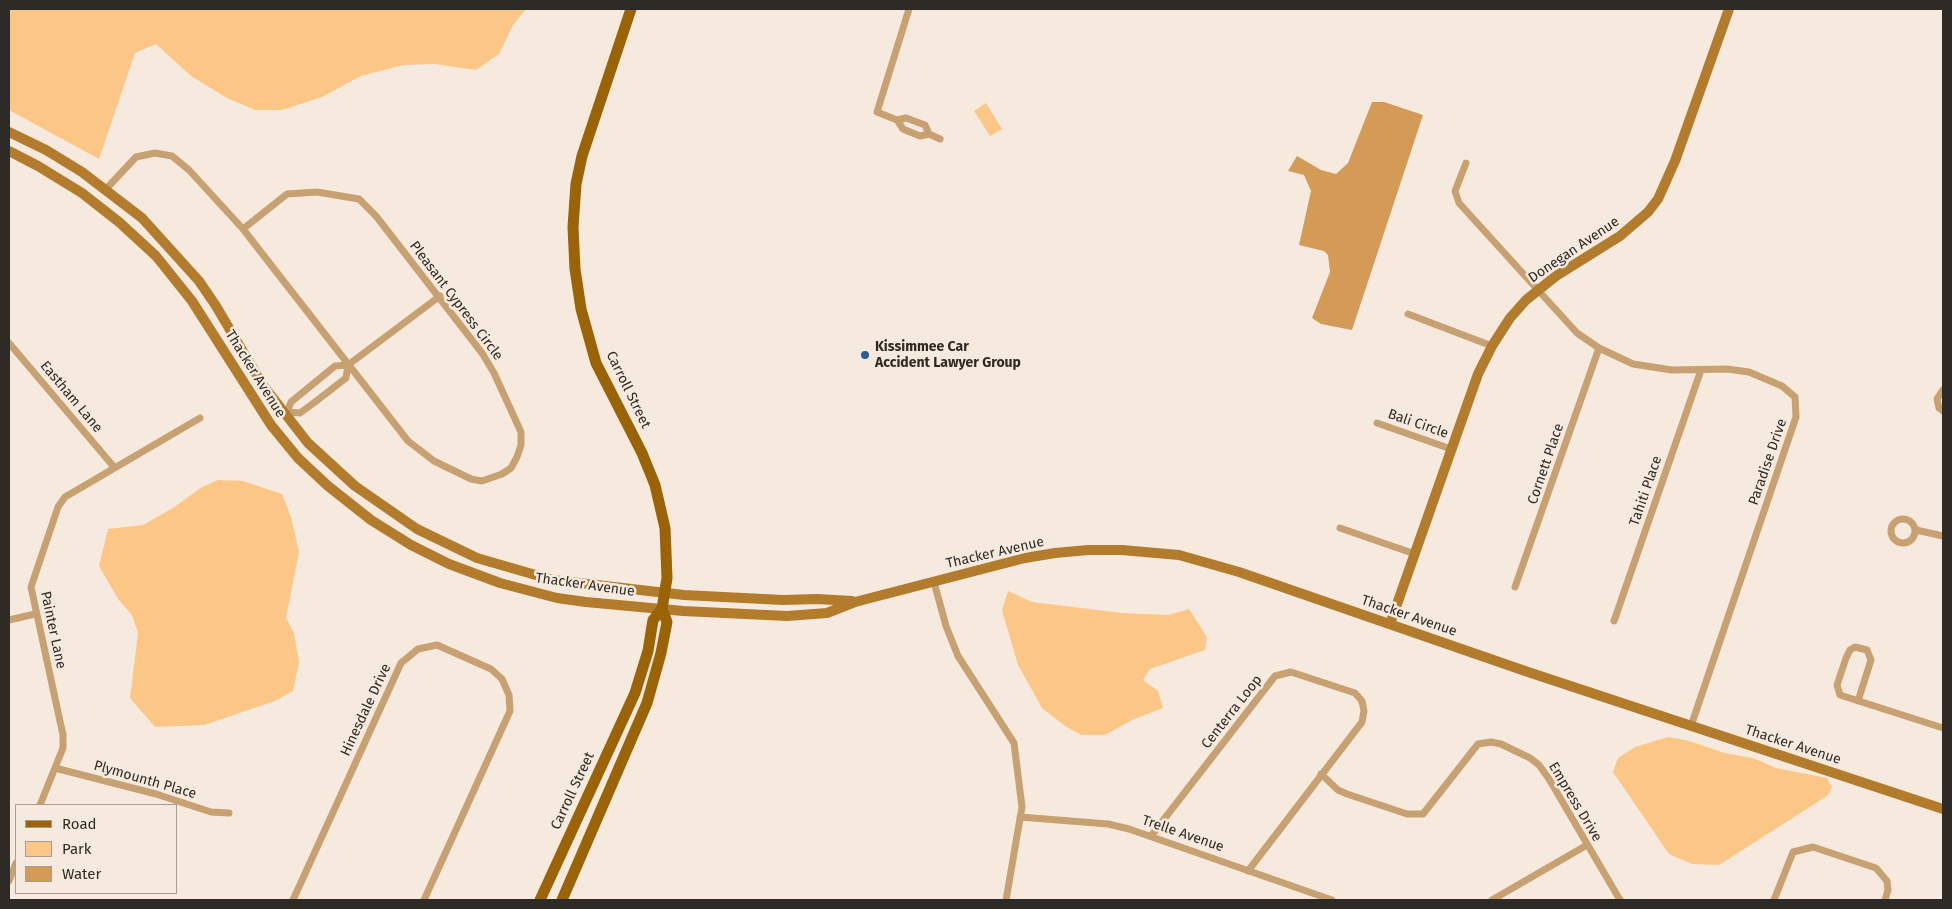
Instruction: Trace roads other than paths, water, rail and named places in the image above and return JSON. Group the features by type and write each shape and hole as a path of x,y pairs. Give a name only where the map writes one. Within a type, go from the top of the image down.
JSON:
{"main road":[{"name":"Carroll Street","path":"562,900 647,703 661,653 667,622 662,609 667,578 665,528 659,501 642,453 596,363 581,309 575,268 573,227 576,184 582,156 630,9"},
{"name":"Carroll Street","path":"540,900 617,733 642,673 653,620 662,609"},
{"path":"577,866 572,848 617,746 617,733"}],"street":[{"path":"909,9 877,112 897,120 906,118 925,125 929,134"},
{"name":"Donegan Avenue","path":"1390,624 1478,374 1492,346 1510,318 1526,300 1556,276 1620,236 1648,212 1658,199 1675,161 1729,9"},
{"path":"897,120 903,129 920,136 929,134 940,139"},
{"name":"Thacker Avenue","path":"9,132 62,159 106,189 164,241 199,281 262,384 325,460 392,514 449,546 508,568 553,580 750,599 817,599 855,602"},
{"name":"Thacker Avenue","path":"9,151 82,192 119,222 156,256 197,308 270,425 298,458 347,502 400,539 438,559 500,584 556,598 662,609 787,616 827,613 855,602 1025,558 1055,553 1088,550 1147,551 1179,555 1239,572 1691,726 1943,809"},
{"name":"Pleasant Cypress Circle","path":"106,189 136,158 155,153 172,156 189,170 243,229 396,428 419,451 464,476 482,481 502,474 511,468 518,457 521,432 494,373 440,296 376,216 359,199 317,192 287,194 243,229"},
{"name":"Paradise Drive","path":"1466,163 1455,191 1459,203 1576,333 1598,348 1633,364 1672,370 1727,369 1749,372 1782,386 1795,397 1796,417 1691,726"},
{"path":"270,425 286,413 291,402 335,366 348,366 440,296"},
{"path":"1408,314 1492,346"},
{"name":"Eastham Lane","path":"9,342 114,468"},
{"name":"Cornett Place","path":"1515,587 1598,348"},
{"path":"286,413 300,413 346,378 348,366"},
{"name":"Tahiti Place","path":"1614,621 1701,370"},
{"path":"1943,390 1936,399 1938,408 1943,411"},
{"name":"Painter Lane","path":"40,804 63,748 63,735 35,614 31,587 58,507 65,496 200,418"},
{"name":"Bali Circle","path":"1377,423 1451,449"},
{"path":"1340,528 1415,554"},
{"path":"1916,530 1943,536"},
{"path":"934,582 953,644 972,680 1014,743 1022,807 1006,900"},
{"path":"9,620 35,614"},
{"name":"Hinesdale Drive","path":"293,900 401,663 418,649 437,645 491,669 502,679 509,695 510,711 424,900"},
{"path":"1858,701 1871,660 1867,650 1855,647 1850,650 1846,658 1837,685 1840,695 1858,701 1943,728"},
{"name":"Centerra Loop","path":"1151,836 1275,676 1291,672 1354,693 1362,701 1364,712 1362,722 1320,774 1248,871"},
{"name":"Empress Drive","path":"1320,774 1338,790 1347,794 1407,814 1423,814 1478,744 1491,742 1501,744 1530,758 1539,765 1620,900"},
{"name":"Plymounth Place","path":"55,768 156,794 211,812 229,813"},
{"name":"Trelle Avenue","path":"1020,817 1108,824 1151,836 1332,900"},
{"path":"1492,900 1587,846"},
{"path":"1774,900 1793,852 1812,847 1876,868 1887,881 1888,890 1885,900"},
{"path":"9,881 15,865"}],"water":[{"path":"1372,102 1384,102 1423,115 1352,330 1321,324 1312,318 1330,272 1328,255 1324,251 1299,245 1311,191 1304,175 1288,171 1297,156 1321,170 1336,174 1348,163"}],"place":[{"name":"Kissimmee Car Accident Lawyer Group","path":"865,355"}]}
